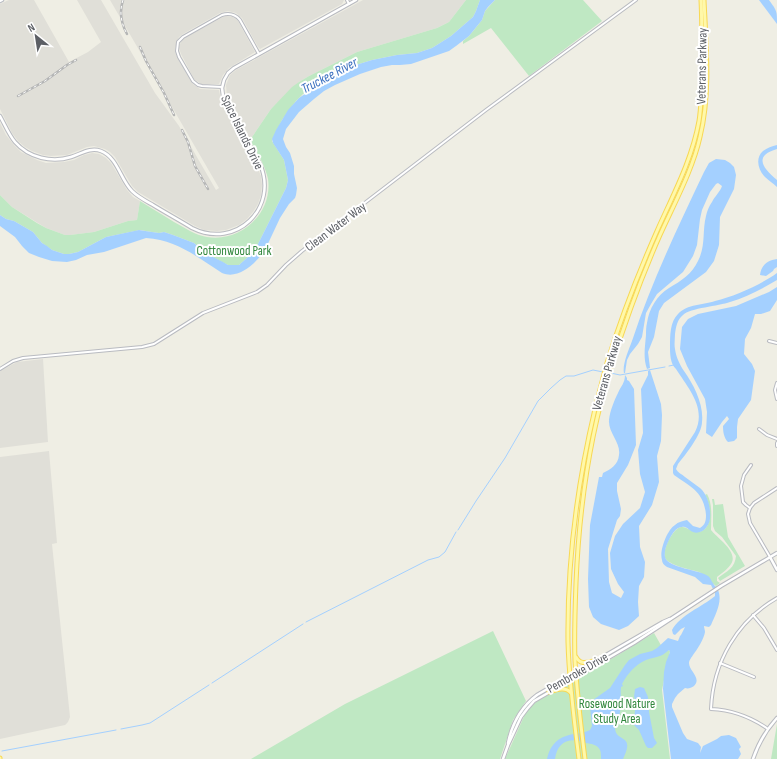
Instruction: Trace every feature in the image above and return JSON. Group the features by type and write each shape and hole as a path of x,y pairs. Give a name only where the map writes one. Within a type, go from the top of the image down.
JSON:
{"main road":[{"name":"Veterans Parkway","path":"579,759 571,695 568,642 574,525 582,472 603,378 616,334 641,267 688,161 695,137 699,120 702,87 701,0"},
{"name":"Veterans Parkway","path":"585,759 575,656 577,552 587,472 595,428 611,365 645,270 686,176 700,139 706,100 707,81 704,0"},
{"path":"575,656 578,661 581,662 597,660"},
{"path":"549,692 563,689 569,691 571,695"}],"street":[{"path":"347,0 349,4"},
{"name":"Spice Islands Drive","path":"0,116 16,143 21,148 32,154 55,160 67,158 89,150 98,150 112,159 128,187 136,195 196,230 207,234 223,234 231,232 242,227 254,217 262,203 265,187 264,175 261,168 224,100 222,87 226,76 231,70 356,0"},
{"name":"Clean Water Way","path":"0,369 13,361 23,358 148,346 203,313 257,292 267,285 302,251 486,110 636,0"},
{"path":"222,87 202,86 193,81 178,53 178,45 183,37 222,15 232,14 238,17 259,54"},
{"path":"769,341 777,343"},
{"path":"777,383 775,390 777,399"},
{"path":"759,429 767,435 777,439"},
{"path":"750,508 743,502 741,486 744,475 751,465"},
{"path":"777,488 756,501 750,508 748,517 777,570"},
{"name":"Pembroke Drive","path":"508,745 514,724 522,709 537,695 577,676 634,643 721,586 777,553"},
{"path":"768,729 754,720 740,714 711,708 713,689 720,664 727,648 736,634 753,615 777,598"},
{"path":"753,615 770,637 777,650"},
{"name":"Pembroke Drive","path":"503,759 517,724 527,708 534,702 577,672 670,619"},
{"path":"720,664 754,677"},
{"path":"753,759 768,729 777,718"}],"shaded area":[{"path":"9,0 34,0 69,62 88,52 101,42 77,0 101,0 155,93 179,126 216,190 219,188 110,0 344,0 342,4 260,49 242,18 236,13 228,11 220,13 179,37 175,49 176,55 193,84 200,89 219,90 221,101 255,162 261,176 261,195 253,212 239,225 226,230 217,231 204,230 195,226 138,192 132,186 115,157 105,149 94,146 87,147 67,155 51,156 32,151 18,141 12,133 0,109 0,4"},
{"path":"363,0 466,0 449,22 437,28 357,52 299,82 271,109 250,140 227,97 226,85 230,75 236,70"},
{"path":"226,16 233,17 238,21 255,52 229,68 223,75 219,84 201,84 194,79 181,54 179,48 180,44 186,37"},
{"path":"0,123 6,135 21,152 46,163 74,160 92,153 99,154 106,158 111,163 127,190 133,197 140,201 137,220 128,221 94,232 65,235 46,228 12,207 0,195"},
{"path":"43,359 48,442 0,448 0,371 17,362"},
{"path":"49,451 57,543 52,544 70,717 65,725 0,739 0,457"}],"green space":[{"name":"Cottonwood Park","path":"466,0 480,0 473,17 451,36 432,48 417,53 397,55 359,64 318,85 303,94 296,101 282,120 272,141 284,160 288,180 286,188 255,250 239,265 228,265 207,254 194,243 173,235 164,232 159,233 140,230 106,237 78,252 64,254 52,250 42,243 33,232 0,215 0,195 12,207 37,223 65,235 70,235 94,232 128,221 137,220 140,201 186,229 203,236 219,238 242,230 252,223 260,214 268,192 268,179 265,169 250,140 271,109 292,87 309,76 357,52 437,28 449,22"},
{"path":"495,0 583,0 602,21 529,76 491,28 463,44 463,41 482,20 485,11"},
{"path":"707,494 711,507 711,530 730,550 733,559 728,568 717,577 717,581 720,583 716,586 699,572 680,567 667,561 664,555 666,546 671,536 681,527 698,532 707,527 710,511 705,495"},
{"path":"712,499 714,499 715,505 723,504 728,537 745,566 720,581 718,578 734,564 736,556 722,537 715,531 713,526"},
{"path":"493,631 526,701 513,720 500,759 251,759 345,704"},
{"name":"Rosewood Nature Study Area","path":"654,633 662,647 670,651 662,690 670,759 505,759 526,712 536,702"},
{"path":"777,724 777,759 771,759"}],"water":[{"path":"480,0 495,0 485,11 482,20 469,36 449,51 411,64 381,67 360,74 324,91 299,112 286,129 283,139 290,153 294,166 297,188 295,198 280,218 265,250 252,265 241,272 228,275 222,273 186,250 157,239 146,238 104,252 87,255 76,260 67,262 52,261 29,253 15,237 0,226 0,215 33,232 42,243 52,250 64,254 78,252 106,237 139,230 159,233 164,232 194,243 207,254 228,265 239,265 255,250 286,188 288,180 284,160 272,139 288,110 299,98 318,85 349,68 372,60 417,53 432,48 451,36 473,17"},
{"path":"759,0 769,0 776,11 777,24"},
{"path":"777,145 777,149 765,155 763,163 768,171 777,180 777,187 763,174 759,168 758,160 763,151"},
{"path":"716,159 725,160 730,163 734,167 736,175 734,189 720,217 719,245 714,261 706,272 664,303 659,311 654,337 648,352 650,368 647,369 645,352 646,326 648,318 657,298 686,277 696,266 702,249 707,212 722,186 718,183 710,192 702,210 697,245 693,256 683,272 657,294 651,304 646,313 642,337 627,360 624,373 626,357 656,277 704,172 709,163"},
{"path":"777,259 777,267 773,271 766,276 760,275 762,268 766,264"},
{"path":"777,273 777,280 760,290 736,300 698,309 683,315 678,321 675,334 677,358 698,395 702,416 699,432 693,444 676,469 703,491 707,498 710,510 710,519 704,530 696,533 685,527 676,529 667,544 665,557 667,561 672,564 708,576 718,589 720,599 711,625 709,627 704,626 705,632 703,638 689,662 697,680 696,683 694,686 685,688 678,694 672,704 672,707 683,733 687,739 698,743 701,747 700,753 703,746 721,736 729,735 736,738 741,747 739,749 741,754 738,759 671,759 663,689 664,672 670,652 669,650 661,656 638,664 629,673 622,684 621,709 615,727 618,735 626,741 627,745 623,759 601,759 599,748 596,745 575,740 566,742 560,746 555,759 547,759 551,748 559,739 590,730 592,726 590,707 593,700 610,688 629,660 640,654 652,651 668,638 678,641 685,627 675,635 673,634 672,630 680,620 715,596 711,585 703,584 695,577 667,567 663,564 661,556 663,546 669,531 672,528 678,523 687,520 693,526 700,528 704,524 706,517 703,501 696,491 673,473 673,466 695,432 699,415 694,399 686,383 671,361 671,329 675,317 686,308 723,299 739,293 763,282"},
{"path":"777,287 777,300 770,311 755,314 751,328 745,339 744,354 752,364 755,371 751,400 738,419 737,438 734,441 728,442 725,437 723,426 729,419 727,416 712,437 706,433 707,412 705,399 687,366 680,349 682,327 688,319 698,314 736,306"},
{"path":"650,370 661,404 662,415 661,441 657,456 659,482 652,505 639,526 640,547 645,562 644,577 639,586 639,616 628,626 619,630 601,624 593,617 589,607 588,579 590,525 599,477 602,477 603,473 614,466 619,455 618,446 610,429 609,420 612,406 624,382 625,375 634,389 636,445 628,465 617,483 617,491 621,509 620,516 617,520 608,549 609,582 612,593 621,598 624,592 618,584 611,569 610,553 615,536 623,524 640,508 645,492 640,474 638,450 643,433 641,389 648,375 648,371"},
{"path":"640,687 644,688 648,697 654,738 657,743 652,748 648,748 646,746 639,730 634,725 635,689"}],"waterway":[{"path":"669,366 674,365"},
{"path":"606,372 620,375 665,367"},
{"path":"458,530 505,458 538,401 566,376 574,376 593,370 603,372"},
{"path":"306,622 428,560 439,557 445,552 456,532"},
{"path":"212,683 303,624"},
{"path":"121,729 150,723 209,685"},
{"path":"2,751 116,730"}],"railway":[{"path":"123,0 121,17 127,34"},
{"path":"140,47 174,115"},
{"path":"18,96 45,81 76,60"},
{"path":"182,130 188,142 195,166 208,189"}],"water label":[{"name":"Truckee River","path":"329,75"}]}
